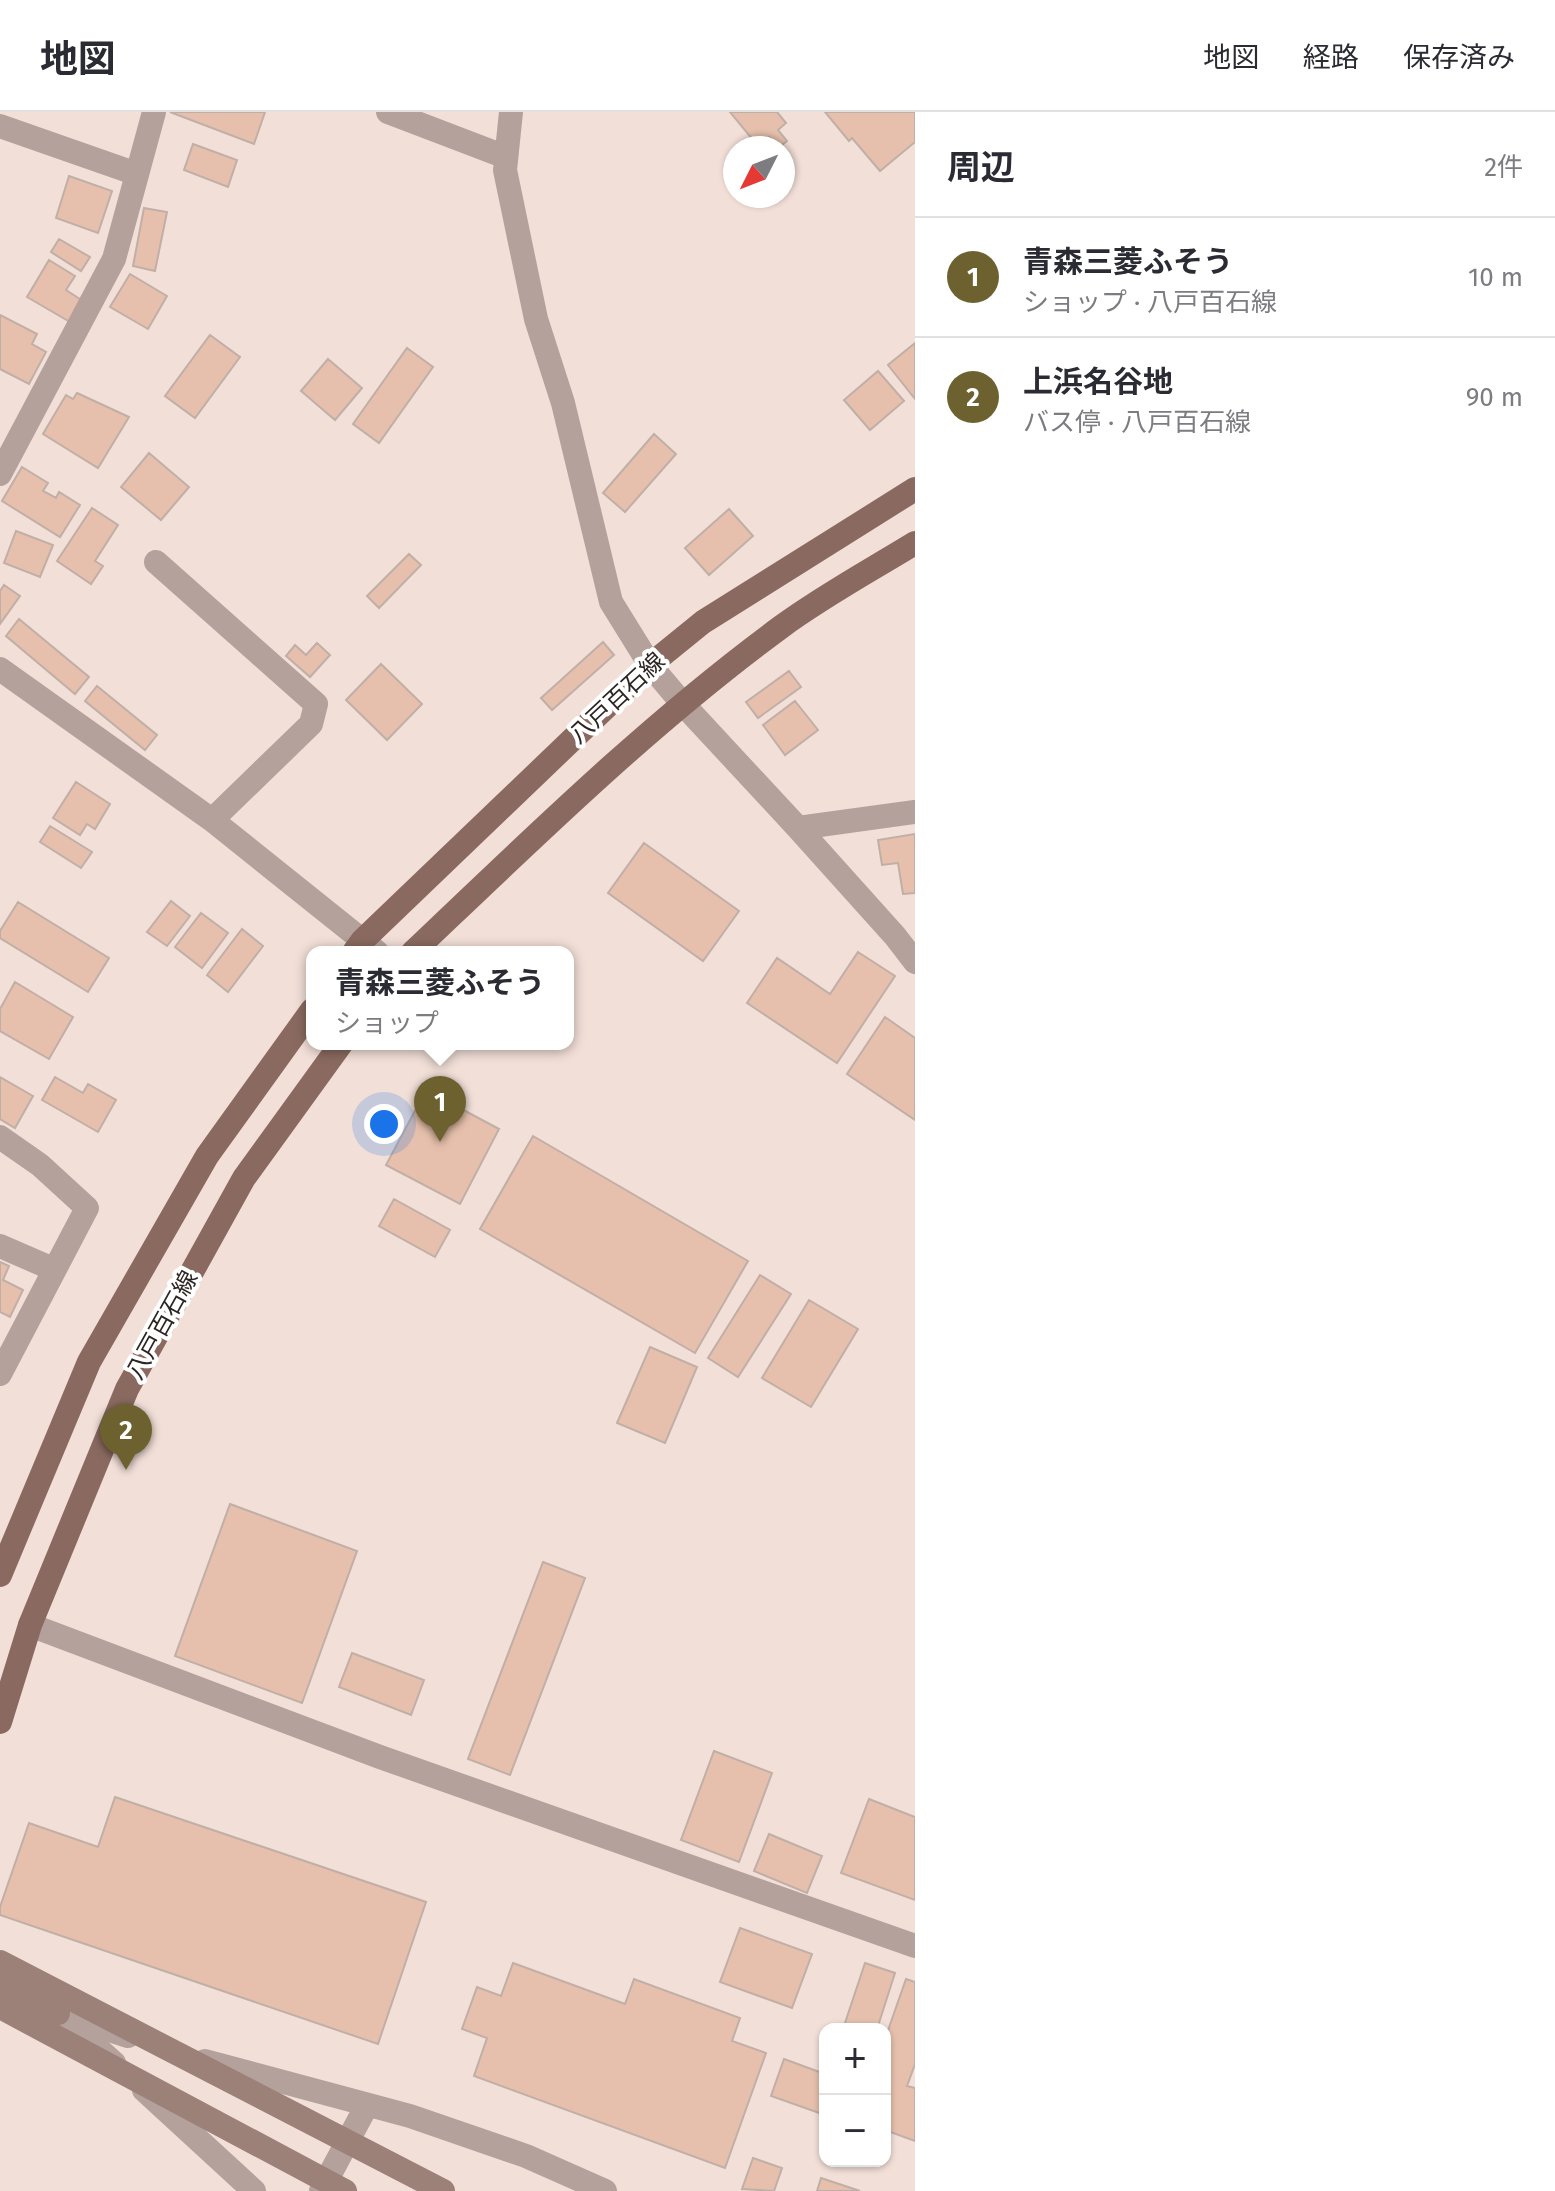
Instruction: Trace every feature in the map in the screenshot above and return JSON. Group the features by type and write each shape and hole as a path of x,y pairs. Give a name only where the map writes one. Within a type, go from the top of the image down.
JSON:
{"main road":[{"name":"八戸百石線","path":"367,946 650,665 703,622 915,489"},
{"name":"八戸百石線","path":"419,946 599,775 682,703 784,624 915,543"},
{"name":"八戸百石線","path":"0,1575 89,1362 207,1156 306,1018"},
{"name":"八戸百石線","path":"0,1722 30,1625 127,1389 244,1178 337,1050"}],"street":[{"path":"0,474 114,259 154,112"},
{"path":"388,112 506,157"},
{"path":"511,112 505,170 536,319 563,403 611,602 650,665 682,703 798,828 915,962"},
{"path":"0,126 137,174"},
{"path":"156,562 316,704 311,724 212,820"},
{"path":"0,669 212,820 363,946"},
{"path":"798,828 915,812"},
{"path":"0,1137 40,1165 87,1208 0,1374"},
{"path":"0,1246 53,1269"},
{"path":"30,1625 395,1762 915,1946"},
{"path":"0,1962 443,2191"},
{"path":"0,1982 58,2013 227,2068 410,2116 526,2156 605,2191"},
{"path":"0,2007 345,2191"},
{"path":"58,2013 204,2142 254,2191"},
{"path":"321,2191 367,2105"}],"building":[{"path":"170,112 265,112 254,144"},
{"path":"730,112 777,112 786,123 778,130 783,136 750,136"},
{"path":"825,112 915,112 915,142 880,171"},
{"path":"193,144 237,160 228,187 184,170"},
{"path":"69,176 112,191 98,233 56,218"},
{"path":"144,208 167,212 155,271 133,266"},
{"path":"59,239 90,257 81,271 51,252"},
{"path":"49,260 75,276 66,290 83,301 70,322 27,297"},
{"path":"130,274 167,296 148,329 110,307"},
{"path":"0,315 37,334 32,344 46,352 29,384 0,369"},
{"path":"210,335 240,357 195,418 165,396"},
{"path":"915,343 915,399 888,365"},
{"path":"407,348 433,367 379,443 353,424"},
{"path":"328,359 362,388 335,420 301,391"},
{"path":"878,371 904,401 870,430 844,400"},
{"path":"77,393 129,417 98,468 43,434 66,395 73,399"},
{"path":"654,434 676,454 625,512 603,493"},
{"path":"149,453 189,487 161,520 121,487"},
{"path":"22,467 48,483 43,491 56,498 59,492 80,505 60,537 2,501"},
{"path":"92,508 118,525 95,561 103,566 91,584 57,561"},
{"path":"729,509 753,536 709,575 685,548"},
{"path":"16,531 53,545 40,577 4,563"},
{"path":"409,554 421,565 379,608 367,596"},
{"path":"4,585 20,596 0,624 0,591"},
{"path":"19,619 89,677 75,694 6,636"},
{"path":"603,642 614,655 552,710 541,698"},
{"path":"317,643 330,655 310,677 286,656 295,645 306,655"},
{"path":"381,664 422,704 387,740 346,700"},
{"path":"789,671 801,687 758,718 746,702"},
{"path":"97,686 157,735 145,750 85,701"},
{"path":"795,701 818,730 785,755 763,725"},
{"path":"76,782 110,804 95,829 87,824 80,835 53,818"},
{"path":"50,826 92,852 81,868 40,842"},
{"path":"915,834 915,893 903,894 898,863 882,865 878,840"},
{"path":"644,843 739,911 703,961 608,893"},
{"path":"171,901 190,916 167,946 147,932"},
{"path":"18,902 109,958 88,992 0,938 0,931"},
{"path":"201,913 228,933 202,968 175,947"},
{"path":"242,929 263,946 228,992 207,975"},
{"path":"858,952 895,976 837,1063 747,1003 777,958 830,994"},
{"path":"15,982 73,1017 49,1059 0,1031 0,1009"},
{"path":"885,1017 915,1038 915,1120 847,1074"},
{"path":"0,1077 33,1096 15,1128 0,1119"},
{"path":"55,1077 83,1093 88,1084 116,1100 98,1132 42,1100"},
{"path":"426,1090 499,1129 460,1204 386,1165"},
{"path":"533,1136 748,1261 695,1353 480,1229"},
{"path":"394,1199 450,1230 435,1257 379,1226"},
{"path":"0,1262 9,1266 3,1280 23,1290 10,1317 0,1312"},
{"path":"760,1275 791,1294 738,1377 708,1358"},
{"path":"809,1300 858,1329 811,1407 762,1378"},
{"path":"650,1347 697,1367 665,1443 617,1423"},
{"path":"230,1504 357,1551 302,1703 175,1656"},
{"path":"543,1562 585,1578 510,1775 468,1759"},
{"path":"352,1653 424,1680 411,1715 339,1687"},
{"path":"714,1751 772,1773 739,1862 681,1840"},
{"path":"115,1797 426,1902 378,2044 0,1915 0,1907 29,1823 98,1847"},
{"path":"869,1799 915,1817 915,1900 841,1873"},
{"path":"769,1834 822,1856 807,1893 754,1871"},
{"path":"740,1928 812,1954 792,2008 720,1982"},
{"path":"513,1963 625,2004 634,1979 740,2018 732,2041 766,2053 725,2168 474,2076 487,2038 462,2029 477,1987 501,1996"},
{"path":"865,1963 895,1973 879,2023 845,2023"},
{"path":"906,1979 915,1982 915,2064 907,2086 915,2088 915,2141 891,2132 891,2023"},
{"path":"784,2059 819,2072 819,2113 771,2096"},
{"path":"753,2158 782,2168 774,2191 742,2189"},
{"path":"821,2178 860,2191 817,2191"}],"place":[{"name":"青森三菱ふそう","path":"440,1142"},
{"name":"上浜名谷地","path":"126,1470"}]}
